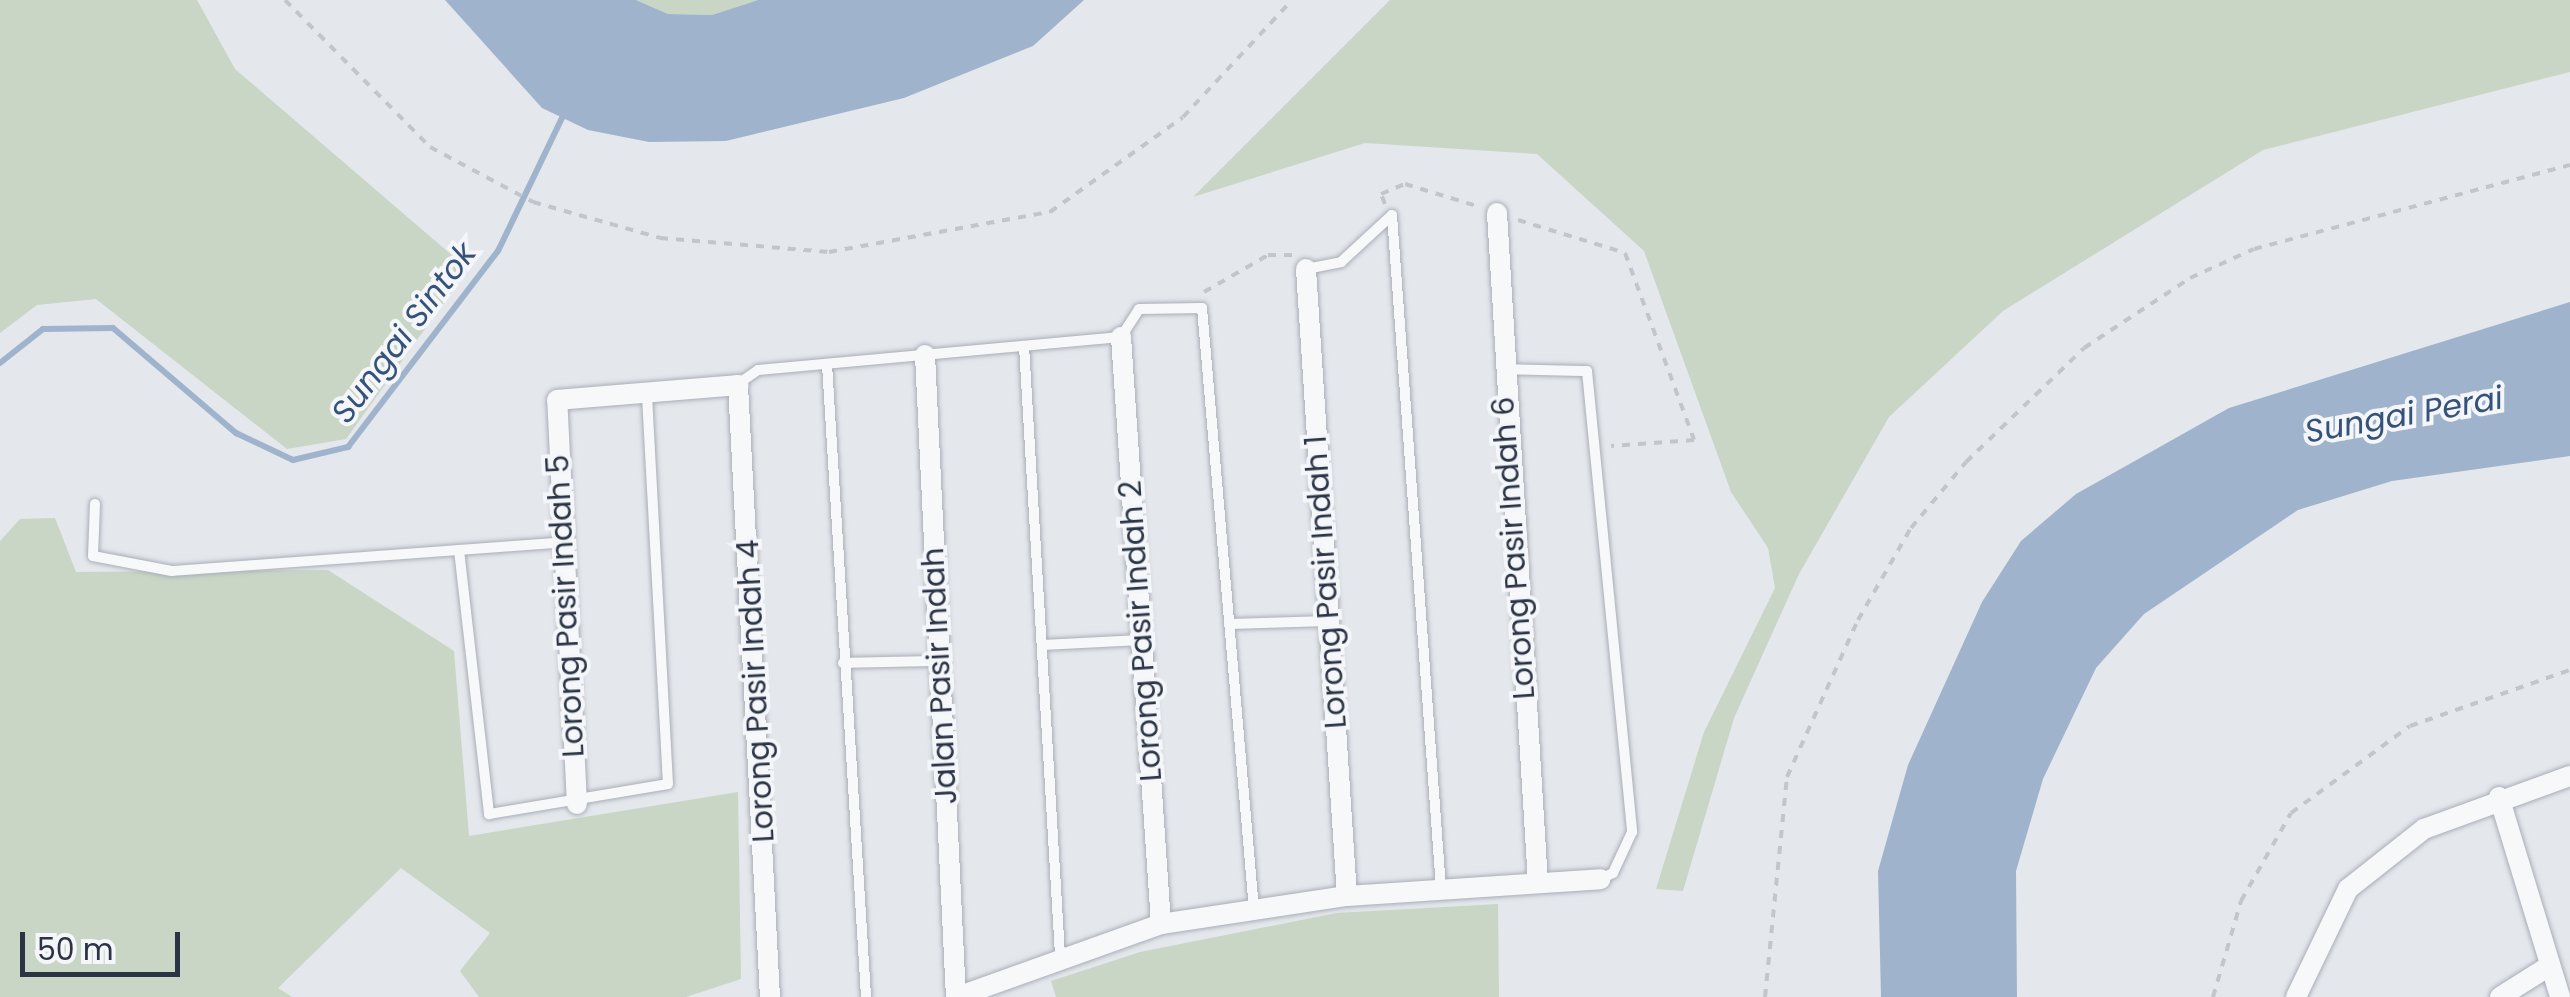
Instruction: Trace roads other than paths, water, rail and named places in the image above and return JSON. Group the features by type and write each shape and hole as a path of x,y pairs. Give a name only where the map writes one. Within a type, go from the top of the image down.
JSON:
{"street":[{"name":"Lorong Pasir Indah 6","path":"1497,213 1502,370 1538,883"},
{"name":"Lorong Pasir Indah 1","path":"1306,268 1347,896"},
{"name":"Lorong Pasir Indah 2","path":"1121,337 1161,924"},
{"name":"Jalan Pasir Indah","path":"925,355 956,997"},
{"path":"646,388 738,385"},
{"name":"Lorong Pasir Indah 4","path":"738,385 770,997"},
{"name":"Lorong Pasir Indah 5","path":"577,804 555,409 564,395 646,388"},
{"path":"2296,997 2348,889 2424,829 2499,797 2570,776"},
{"path":"2499,797 2546,968 2560,997"},
{"path":"956,997 1060,955 1161,924 1347,896 1600,879"},
{"path":"2500,997 2546,968"}],"lane":[{"path":"1306,268 1341,262 1389,213 1441,890"},
{"path":"738,385 758,370 1121,337 1139,309 1198,306 1206,316 1254,910"},
{"path":"1024,346 1060,955"},
{"path":"827,364 866,997"},
{"path":"1502,370 1582,366 1632,832 1613,873 1600,879"},
{"path":"459,550 487,811 577,804 668,784 646,388"},
{"path":"95,504 93,556 172,571 562,542"},
{"path":"1230,624 1328,620"},
{"path":"1042,645 1142,640"},
{"path":"844,663 940,661"}],"water":[{"path":"445,0 636,0 668,14 712,15 758,0 1084,0 1033,46 904,98 726,141 649,142 588,130 542,108"},
{"name":"Sungai Perai","path":"2570,302 2570,456 2392,481 2298,510 2144,614 2096,668 2043,779 2016,871 2017,997 1881,997 1878,871 1908,765 1982,602 2021,541 2076,494 2229,408"}],"waterway":[{"name":"Sungai Sintok","path":"0,363 43,329 113,328 236,433 293,460 348,447 498,251 566,110"}]}
